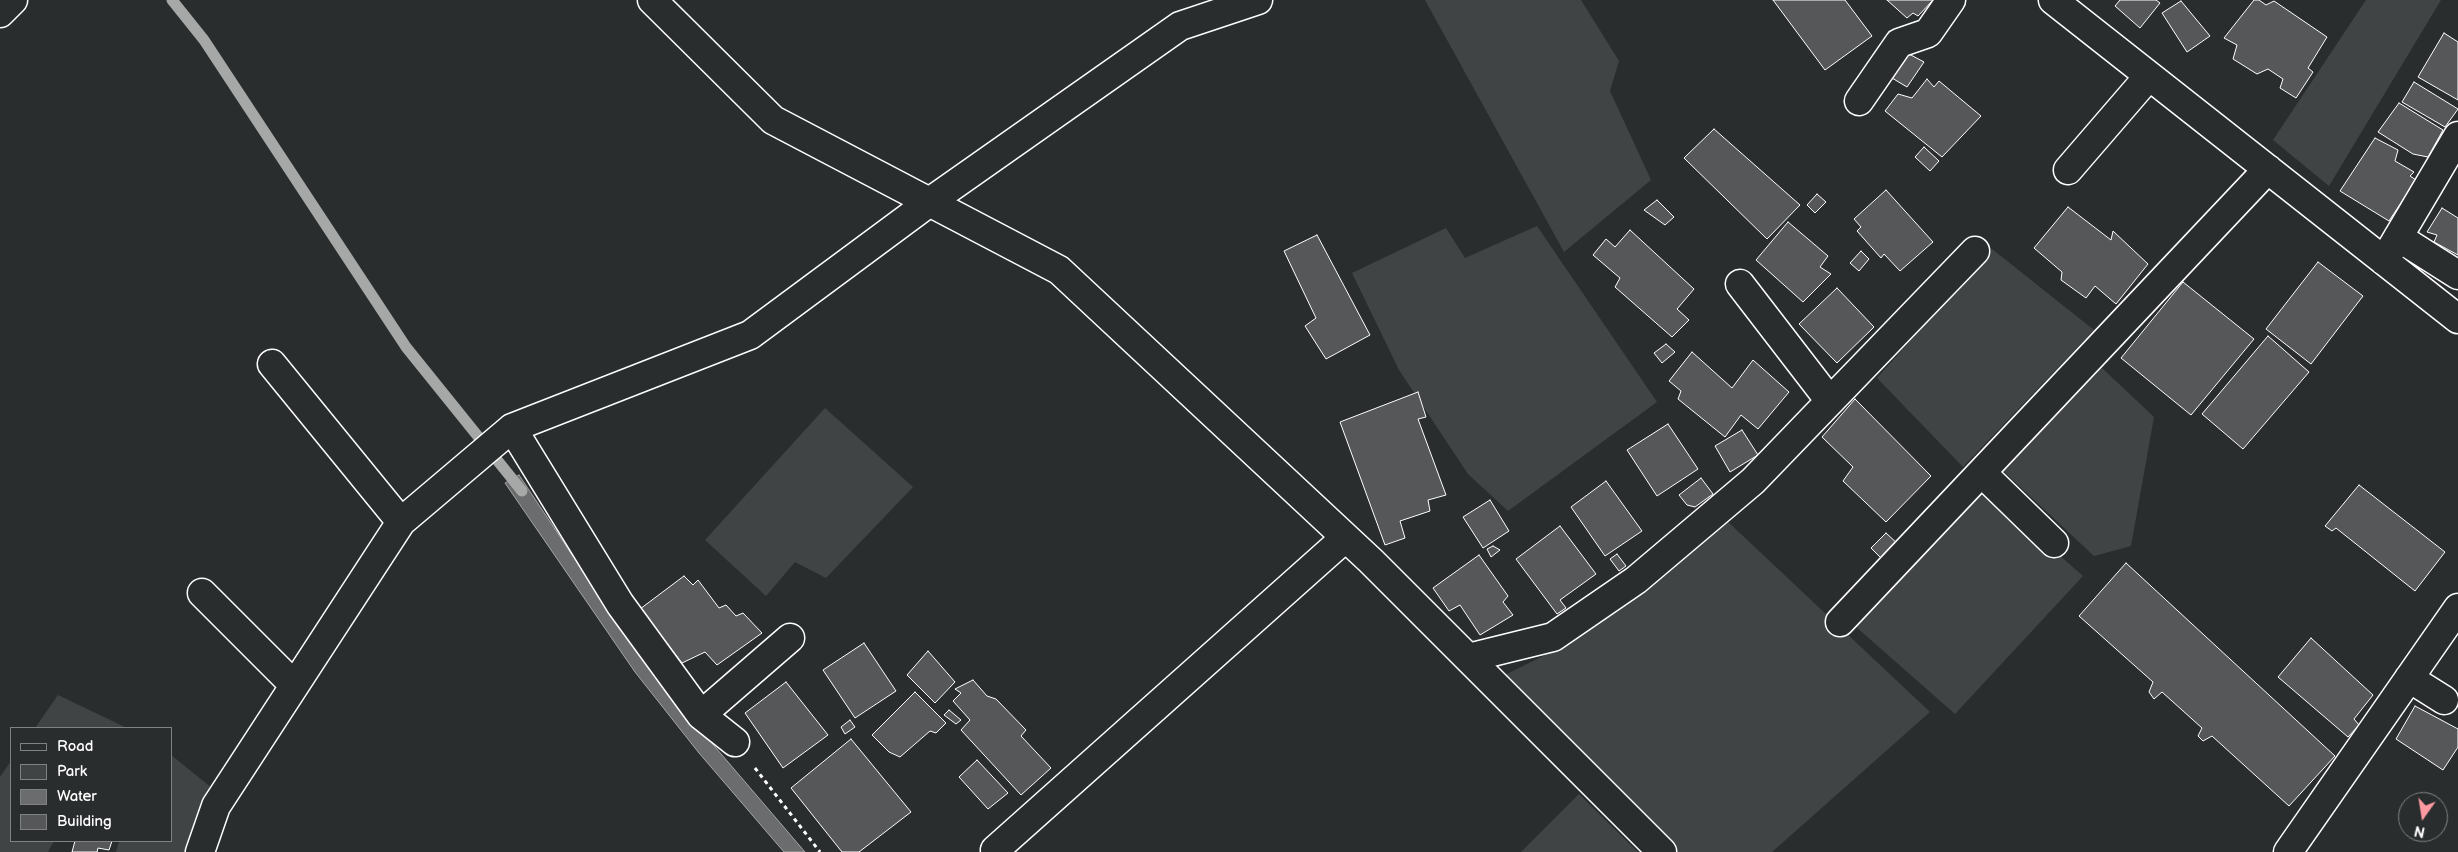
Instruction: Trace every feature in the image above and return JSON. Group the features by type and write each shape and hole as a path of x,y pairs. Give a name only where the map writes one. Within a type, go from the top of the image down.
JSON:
{"street":[{"path":"0,13 13,0"},
{"path":"652,0 773,120 1059,270 1345,538 1662,852"},
{"path":"200,852 216,806 402,522 512,428 750,335 930,201 1180,26 1258,0"},
{"path":"1859,101 1899,43 1928,33 1951,0"},
{"path":"2053,0 2458,319"},
{"path":"2068,170 2149,76"},
{"path":"2384,261 2458,136"},
{"path":"1840,622 2268,170"},
{"path":"2398,237 2458,275"},
{"path":"1468,658 1553,637 1636,580 1753,480 1975,251"},
{"path":"1740,284 1830,401"},
{"path":"272,364 402,522"},
{"path":"512,428 620,604 701,715 735,742"},
{"path":"1982,472 2054,543"},
{"path":"996,852 995,850 1345,538"},
{"path":"202,593 294,685"},
{"path":"2288,852 2458,608"},
{"path":"701,715 790,638"},
{"path":"2409,678 2444,700"}],"path":[{"path":"735,742 820,852"}],"green space":[{"path":"1425,0 1581,0 1619,61 1610,91 1651,180 1564,252"},
{"path":"2366,0 2441,0 2329,186 2273,140"},
{"path":"1537,226 1657,402 1508,511 1468,474 1399,370 1352,273 1446,228 1465,258"},
{"path":"1992,249 2094,330 1963,467 1877,378"},
{"path":"2102,368 2154,417 2131,546 2094,556 2003,471"},
{"path":"825,408 913,487 826,578 795,562 766,596 705,540"},
{"path":"1983,488 2083,576 1955,714 1855,626"},
{"path":"1725,519 1930,712 1772,852 1677,852 1503,676 1565,645"},
{"path":"58,695 125,727 36,727"},
{"path":"172,756 212,788 190,852 116,852 119,842 172,842"},
{"path":"10,762 10,842 53,842 48,852 0,852 0,777"},
{"path":"1579,794 1638,852 1521,852"}],"water":[{"path":"519,475 604,603 710,741 805,852 784,852 699,753 635,672 505,483"}],"building":[{"path":"1773,0 1845,0 1872,36 1825,70"},
{"path":"1887,0 1933,0 1918,16 1913,13 1907,18"},
{"path":"2120,0 2156,0 2160,3 2140,28 2115,6"},
{"path":"2254,0 2259,0 2266,5 2274,1 2327,37 2308,68 2313,72 2296,98 2280,88 2283,79 2268,69 2257,74 2233,59 2237,45 2224,38"},
{"path":"2181,1 2210,36 2187,52 2162,13"},
{"path":"2444,33 2458,42 2458,100 2418,77"},
{"path":"1909,54 1924,62 1907,87 1892,78"},
{"path":"1927,79 1934,87 1939,81 1981,116 1942,157 1885,111 1898,94 1912,98"},
{"path":"2414,82 2458,109 2445,127 2402,102"},
{"path":"2399,103 2443,130 2428,157 2413,154 2378,132"},
{"path":"1714,129 1800,205 1767,239 1684,158"},
{"path":"2375,138 2398,150 2395,161 2414,172 2410,176 2416,180 2389,221 2340,191"},
{"path":"1924,147 1939,161 1930,171 1915,157"},
{"path":"1886,190 1933,242 1900,271 1884,254 1881,258 1857,231 1861,227 1854,219"},
{"path":"1817,194 1826,202 1815,213 1807,205"},
{"path":"1657,200 1674,217 1665,225 1644,210"},
{"path":"2068,207 2111,240 2113,231 2148,264 2116,304 2095,286 2086,298 2061,280 2062,272 2034,248"},
{"path":"2442,208 2458,218 2458,255 2434,242 2437,235 2427,232"},
{"path":"1788,222 1828,256 1820,267 1831,274 1803,302 1756,260"},
{"path":"1630,230 1694,289 1677,309 1689,320 1672,337 1615,287 1620,278 1593,255 1606,239 1615,247"},
{"path":"1317,235 1370,335 1326,359 1305,326 1316,318 1284,251"},
{"path":"1861,251 1869,259 1859,271 1850,263"},
{"path":"2318,262 2363,296 2311,364 2266,329"},
{"path":"2183,282 2254,339 2191,415 2121,358"},
{"path":"1837,288 1874,327 1837,363 1799,324"},
{"path":"2268,336 2309,372 2243,449 2202,414"},
{"path":"1666,344 1675,352 1662,363 1654,353"},
{"path":"1692,352 1732,388 1753,360 1789,392 1758,429 1741,415 1725,437 1678,399 1681,391 1669,381"},
{"path":"1418,392 1426,417 1418,419 1446,495 1428,500 1430,511 1400,521 1405,538 1385,545 1340,422"},
{"path":"1855,399 1931,476 1886,522 1843,481 1853,467 1822,437"},
{"path":"1668,424 1698,469 1657,496 1627,450"},
{"path":"1742,430 1758,455 1730,472 1715,446"},
{"path":"1701,478 1713,494 1695,507 1687,505 1679,495"},
{"path":"1606,481 1642,531 1605,556 1571,507"},
{"path":"2359,485 2445,552 2415,591 2336,528 2332,531 2325,526"},
{"path":"1490,500 1509,531 1483,548 1463,517"},
{"path":"1560,526 1596,574 1560,600 1566,608 1557,614 1516,559"},
{"path":"1886,533 1899,545 1883,560 1871,548"},
{"path":"1493,546 1500,550 1491,557 1487,549"},
{"path":"1617,554 1626,566 1619,571 1610,559"},
{"path":"1479,555 1508,596 1503,602 1513,615 1480,635 1460,605 1449,611 1433,588"},
{"path":"2126,563 2335,756 2289,806 2212,736 2203,741 2198,736 2202,728 2162,692 2154,699 2149,692 2153,682 2079,616"},
{"path":"684,576 693,585 698,580 719,608 726,605 736,616 743,613 762,633 717,665 705,652 682,663 640,609"},
{"path":"2311,638 2373,695 2354,719 2359,725 2348,737 2278,677"},
{"path":"864,643 896,691 855,718 823,670"},
{"path":"928,651 955,682 935,703 907,675"},
{"path":"973,680 987,696 996,699 1026,730 1021,736 1051,768 1021,795 961,730 970,720 953,701 961,693 955,689"},
{"path":"786,682 828,735 783,768 745,713"},
{"path":"915,692 946,723 936,733 930,731 900,757 889,752 872,735"},
{"path":"2415,706 2458,729 2458,747 2443,770 2396,739"},
{"path":"949,710 961,720 956,724 944,715"},
{"path":"850,720 855,727 845,734 841,727"},
{"path":"851,739 911,812 859,852 842,852 791,788"},
{"path":"977,760 1008,793 988,809 959,777"},
{"path":"75,842 112,842 109,850 98,848 97,852 72,852"}],"waterway":[{"path":"172,0 204,40 406,347 522,491"}]}
